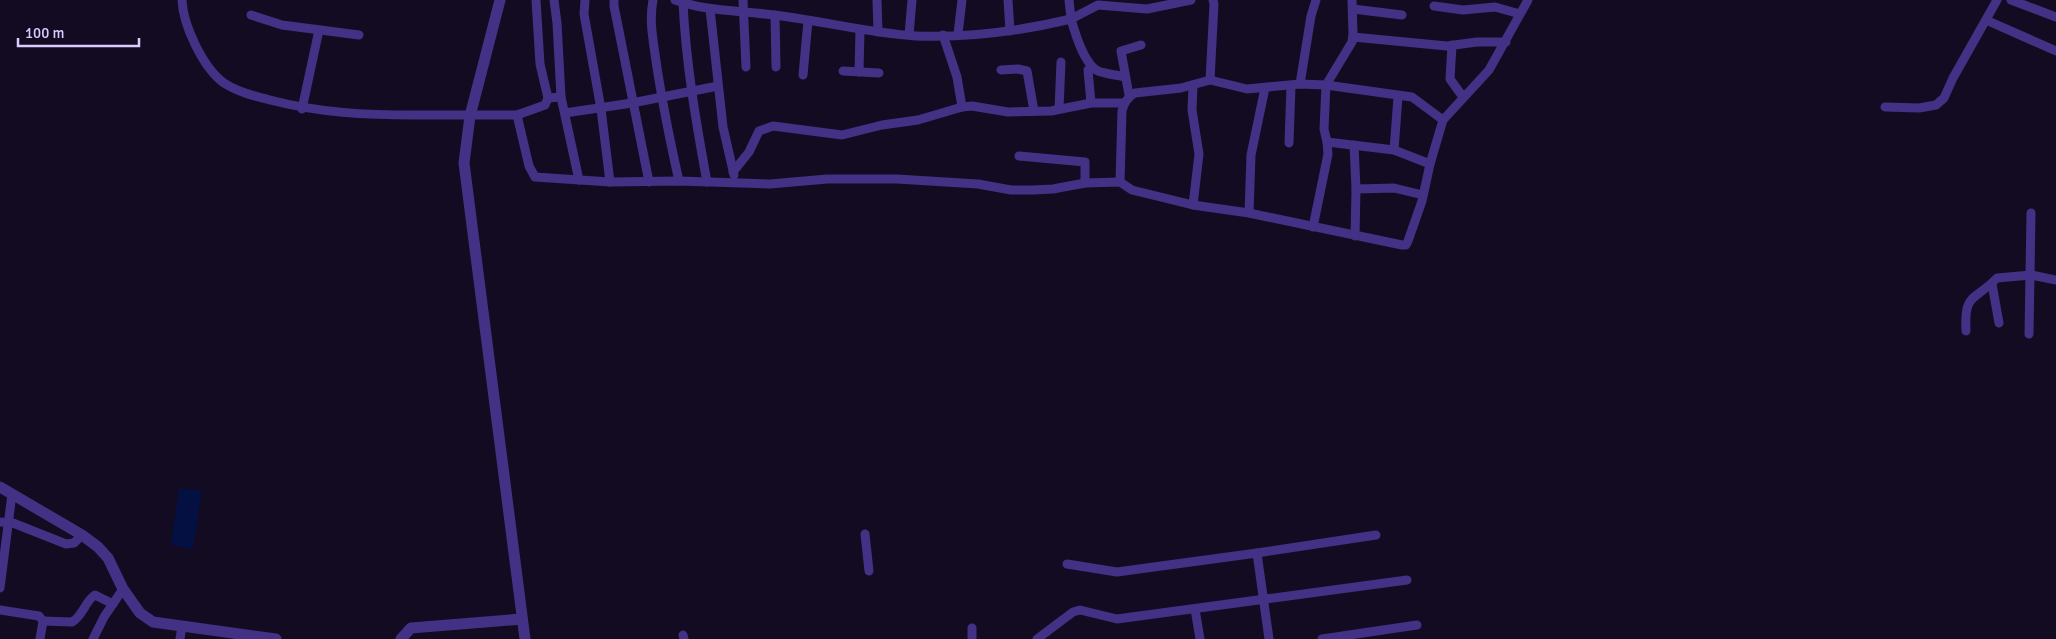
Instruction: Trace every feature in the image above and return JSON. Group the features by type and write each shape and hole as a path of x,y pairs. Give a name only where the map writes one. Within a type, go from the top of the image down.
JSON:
{"street":[{"path":"182,0 183,11 190,34 216,77 245,94 302,109 362,115 470,116 516,115 545,104 548,98 540,64 536,0"},
{"path":"500,0 470,116 464,163 525,639"},
{"path":"554,0 561,97 579,180"},
{"path":"585,0 584,14 601,108 610,182"},
{"path":"614,0 632,103 649,182"},
{"path":"653,0 650,16 661,98 679,181"},
{"path":"743,0 746,67"},
{"path":"877,0 878,32"},
{"path":"909,35 912,0"},
{"path":"958,34 962,0"},
{"path":"1008,0 1010,31"},
{"path":"1069,0 1071,19 1083,53 1092,66 1100,71 1125,77"},
{"path":"1086,10 1088,0"},
{"path":"707,182 691,92 679,1 860,30 943,36 1010,31 1071,19 1086,10 1103,4 1150,9 1191,0"},
{"path":"1210,80 1213,0"},
{"path":"1300,84 1311,16 1316,0"},
{"path":"516,115 529,166 535,177 610,182 679,181 770,184 827,178 897,179 978,184 1011,190 1053,190 1085,183 1120,182 1132,190 1193,205 1249,213 1397,245 1406,244 1423,195 1443,120 1486,75 1528,0"},
{"path":"1885,107 1919,108 1936,105 1944,98 1952,78 1997,0"},
{"path":"2011,0 2056,17"},
{"path":"1313,227 1328,154 1328,142 1324,129 1326,85 1353,37 1353,4 1402,15"},
{"path":"707,6 722,127 735,182"},
{"path":"1434,6 1463,10 1495,7 1520,14"},
{"path":"251,15 282,25 359,35"},
{"path":"774,15 776,67"},
{"path":"1986,20 2056,51"},
{"path":"803,75 808,21"},
{"path":"302,109 319,30"},
{"path":"859,72 860,30"},
{"path":"943,36 957,77 962,107"},
{"path":"1353,37 1442,46 1477,42 1506,42"},
{"path":"1130,95 1121,51 1141,44"},
{"path":"1452,45 1450,79 1463,97"},
{"path":"1059,109 1060,62"},
{"path":"1001,70 1018,69 1027,71 1034,111"},
{"path":"1088,70 1090,103"},
{"path":"843,71 879,73"},
{"path":"1120,182 1122,111 1130,95 1135,93 1181,88 1210,80 1247,90 1300,84 1326,85 1398,97 1412,97 1443,120"},
{"path":"1192,84 1192,110 1199,154 1193,205"},
{"path":"565,113 661,98 718,86"},
{"path":"1289,143 1290,86"},
{"path":"1249,213 1251,155 1265,88"},
{"path":"548,98 561,97"},
{"path":"1394,150 1398,97"},
{"path":"733,172 749,152 759,131 773,126 842,135 882,125 918,120 962,107 972,106 1008,112 1059,109 1090,103 1124,104"},
{"path":"1328,142 1394,150 1430,164"},
{"path":"1354,145 1356,189 1355,236"},
{"path":"1019,156 1085,162 1085,183"},
{"path":"1356,189 1394,188 1423,195"},
{"path":"2029,334 2031,213"},
{"path":"1966,331 1965,309 1974,296 2000,277 2031,275 2056,280"},
{"path":"1992,284 1999,323"},
{"path":"0,487 82,535 98,547 108,558 123,589 140,613 153,622 242,637 276,639"},
{"path":"0,588 4,522 12,494"},
{"path":"4,522 66,544 74,543 82,535"},
{"path":"865,534 869,570"},
{"path":"1067,564 1117,572 1376,535"},
{"path":"1257,553 1269,639"},
{"path":"1037,639 1069,614 1080,610 1117,619 1407,580"},
{"path":"93,639 123,589"},
{"path":"43,621 72,622 91,597 95,595 113,604"},
{"path":"1195,609 1200,639"},
{"path":"0,610 39,616 43,621 40,639"},
{"path":"400,639 411,628 522,619"},
{"path":"1322,639 1417,625"},
{"path":"180,639 182,626"},
{"path":"972,628 972,639"}],"shaded area":[{"path":"179,488 202,491 193,549 171,545"}]}
